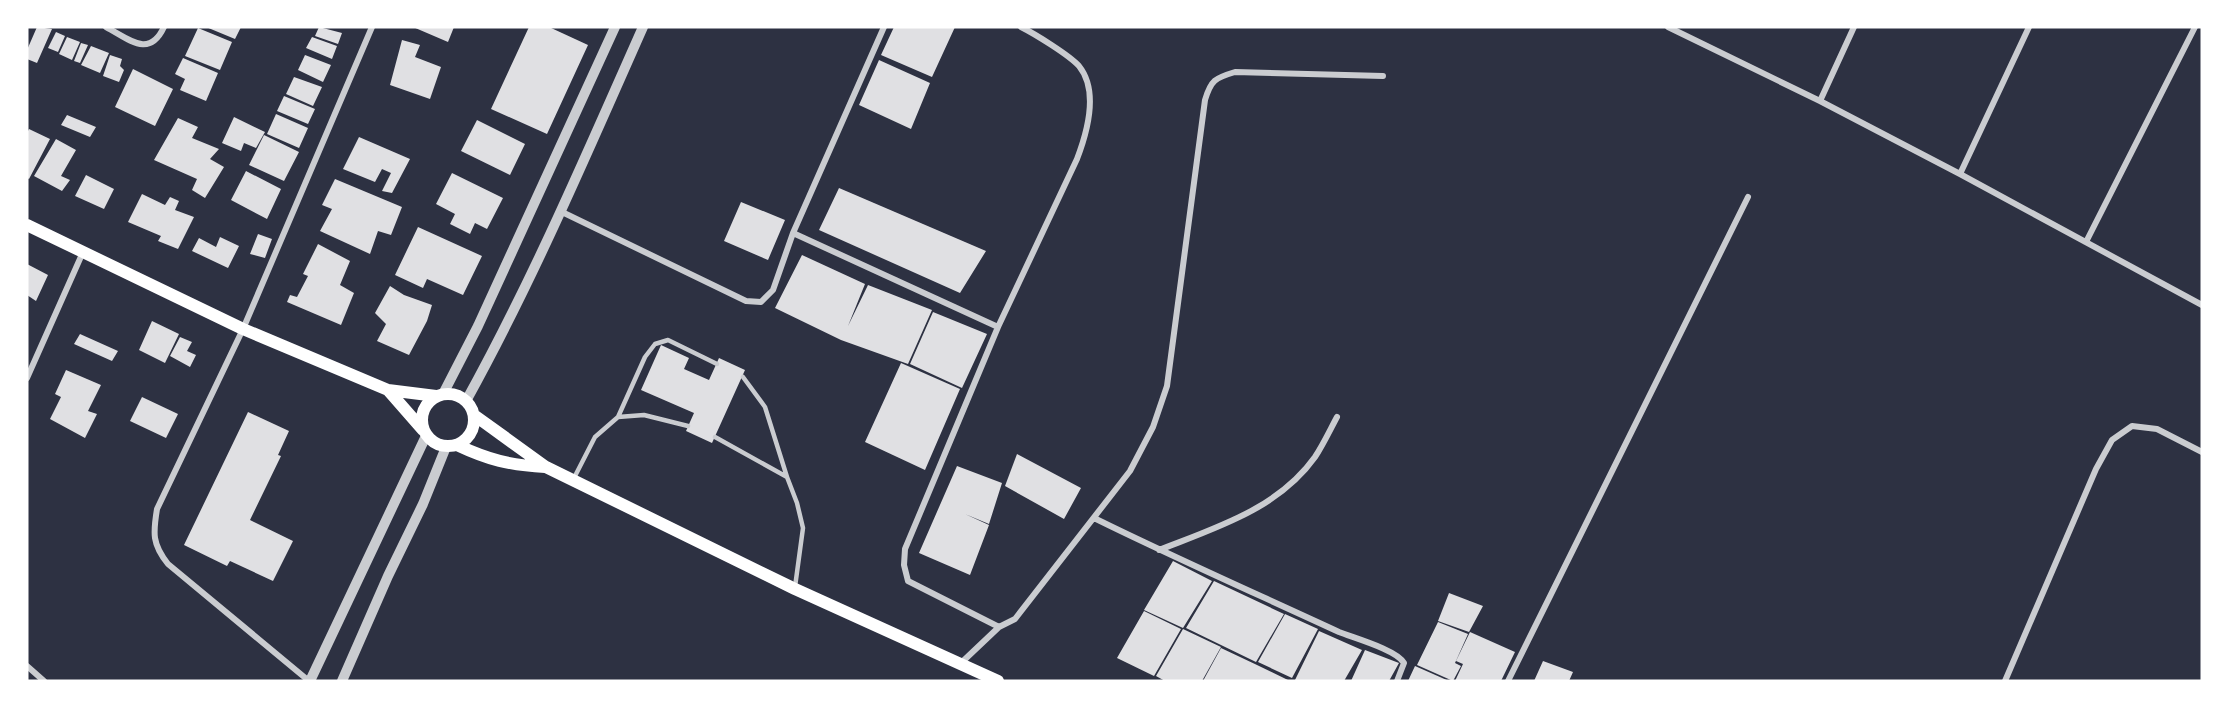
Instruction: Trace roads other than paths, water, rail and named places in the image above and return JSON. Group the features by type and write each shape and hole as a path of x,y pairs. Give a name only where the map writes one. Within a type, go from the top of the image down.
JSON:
{"main road":[{"path":"27,225 243,329 388,390 439,395 453,394 466,401 474,415 546,467 795,589 998,681"},
{"path":"388,390 424,433 439,445 452,446 483,458 513,465 546,467"},
{"path":"424,433 421,417 423,411 431,400 439,395"},
{"path":"452,446 465,440 471,433 474,415"}],"street":[{"path":"106,27 146,45 155,42 164,27"},
{"path":"372,27 243,329 157,509 153,533 159,552 168,564 309,681 424,433"},
{"path":"439,395 478,326 615,27"},
{"path":"466,401 496,348 562,212 643,27"},
{"path":"562,212 746,301 761,302 773,290 793,233 884,27"},
{"path":"1668,27 1820,101 2202,305"},
{"path":"1820,101 1854,27"},
{"path":"1960,174 2029,27"},
{"path":"2086,242 2195,27"},
{"path":"999,627 908,581 904,565 905,549 998,327 1077,159 1086,135 1090,113 1087,83 1079,66 1025,28"},
{"path":"961,664 999,627 1015,619 1130,471 1153,427 1167,386 1205,100 1209,85 1220,76 1235,72 1383,76"},
{"path":"1508,681 1748,197"},
{"path":"793,233 998,327"},
{"path":"27,378 83,252"},
{"path":"1159,550 1246,515 1291,484 1315,457 1337,417"},
{"path":"2005,681 2096,469 2112,440 2132,426 2157,429 2202,452"},
{"path":"342,681 388,576 452,446"},
{"path":"1094,518 1159,550 1395,654 1404,663 1397,681"},
{"path":"27,666 44,681"}],"lane":[{"path":"573,480 595,437 618,417 645,357 655,344 668,340 717,364"},
{"path":"743,377 765,407 797,503 803,528 795,589"},
{"path":"618,417 644,415 688,426"},
{"path":"715,437 787,477"}]}
